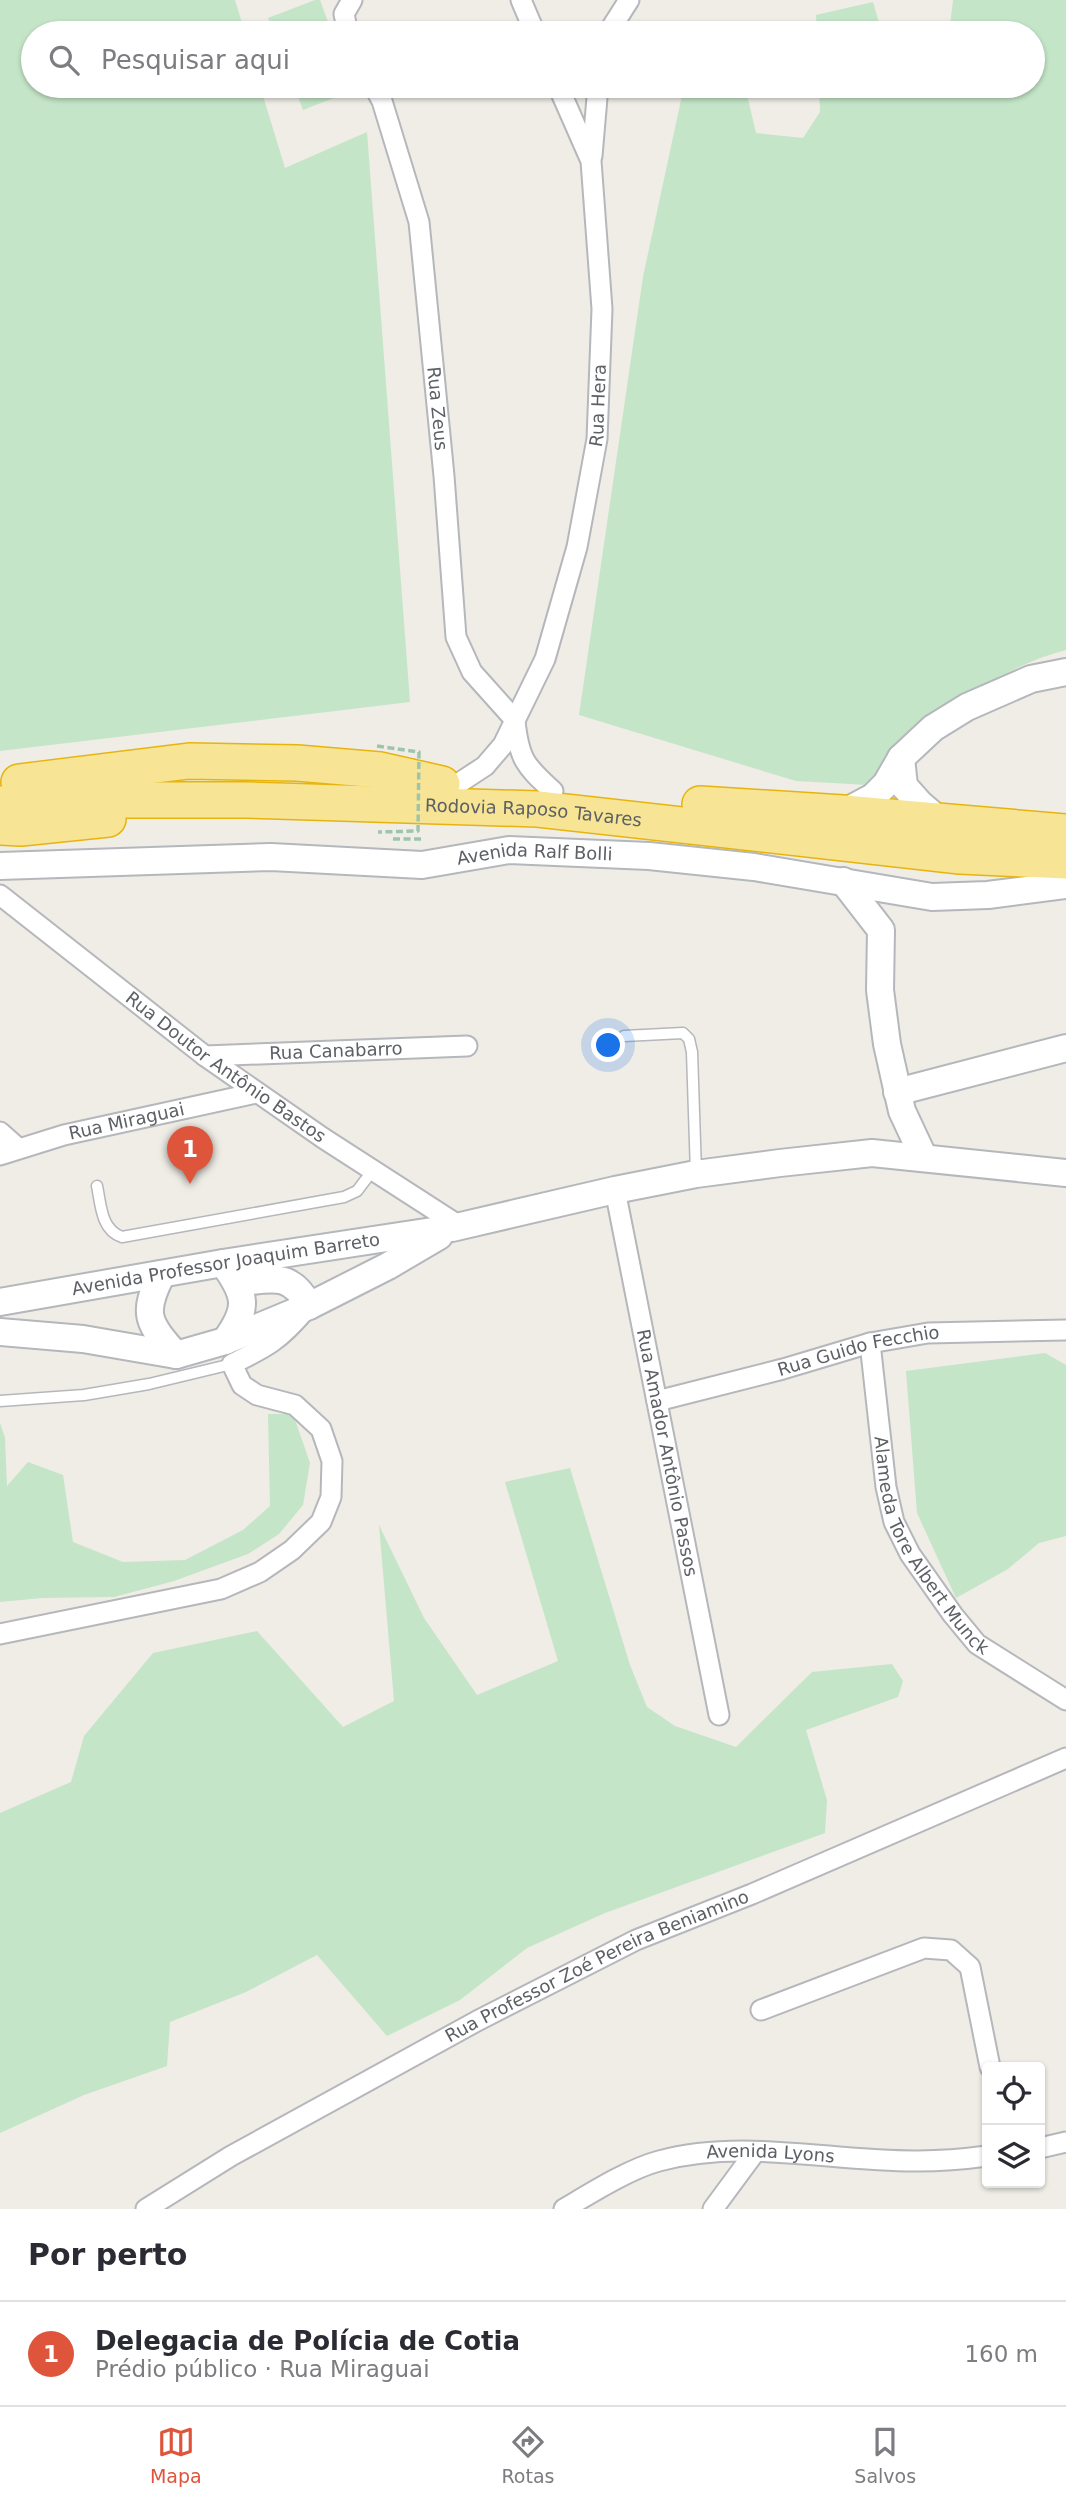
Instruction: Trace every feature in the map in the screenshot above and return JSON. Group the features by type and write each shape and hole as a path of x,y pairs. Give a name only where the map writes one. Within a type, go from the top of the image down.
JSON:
{"highway":[{"name":"Rodovia Raposo Tavares","path":"0,786 449,785 1066,832"},
{"name":"Rodovia Raposo Tavares","path":"0,804 59,800 247,800 538,808 960,856 1066,861"},
{"path":"0,827 21,828 91,821 247,800"}],"main road":[{"path":"844,813 873,797 886,784 901,758 933,728 967,707 1031,679 1066,671"},
{"path":"901,758 904,786 940,821"},
{"name":"Avenida Ralf Bolli","path":"0,866 271,857 422,866 509,850 649,856 754,867 932,897 988,895 1066,886"},
{"path":"843,881 881,930 880,990 887,1044 899,1102 924,1158"},
{"path":"881,930 913,894"},
{"path":"872,1153 899,1102 1066,1048"},
{"name":"Avenida Professor Joaquim Barreto","path":"0,1302 162,1274 230,1273 457,1227 696,1174 872,1153 1066,1173"},
{"name":"Avenida Professor Joaquim Barreto","path":"0,1332 83,1339 176,1355 229,1353 309,1306 457,1227"},
{"path":"230,1273 288,1282 300,1289 309,1306"},
{"path":"229,1353 241,1319 242,1300 230,1273"},
{"path":"162,1274 151,1294 149,1314 155,1331 176,1355"}],"street":[{"path":"521,0 531,21"},
{"path":"616,21 629,0"},
{"path":"345,21 344,14 351,1"},
{"name":"Rua Zeus","path":"380,98 419,222 444,476 456,637 472,672 514,720"},
{"name":"Rua Hera","path":"449,785 485,766 503,745 545,659 577,547 597,439 602,309 591,161 563,98"},
{"path":"591,161 597,98"},
{"path":"514,720 518,747 528,769 553,791"},
{"name":"Rua Doutor Antônio Bastos","path":"0,895 205,1056 457,1227"},
{"name":"Rua Canabarro","path":"205,1056 467,1046"},
{"name":"Rua Miraguai","path":"9,1152 64,1135 256,1093"},
{"path":"0,1132 9,1152"},
{"name":"Rua Amador Antônio Passos","path":"615,1190 719,1714"},
{"name":"Rua Guido Fecchio","path":"657,1401 783,1369 870,1343 928,1333 1066,1330"},
{"name":"Alameda Tore Albert Munck","path":"870,1343 886,1487 894,1521 910,1554 977,1644 1066,1700"},
{"path":"0,1634 221,1589 260,1572 292,1550 321,1522 331,1497 332,1461 321,1429 295,1405 257,1395 242,1385 229,1353"},
{"name":"Rua Professor Zoé Pereira Beniamino","path":"146,2209 231,2156 477,2021 636,1940 752,1894 1066,1758"},
{"path":"761,2010 923,1948 951,1950 970,1967 989,2062"},
{"path":"1045,2147 1066,2142"},
{"path":"713,2209 755,2152"},
{"name":"Avenida Lyons","path":"564,2209 598,2188 657,2161 706,2153 755,2152 918,2161 982,2156"}],"lane":[{"path":"624,1036 683,1033 689,1039 692,1052 696,1174"},
{"path":"97,1186 106,1226 113,1234 122,1237 344,1197 357,1191 374,1169"},
{"path":"0,1401 84,1395 149,1384 229,1353"}],"path":[{"path":"377,747 419,752 418,831 378,832"}],"green space":[{"path":"0,0 235,0 241,21 21,21 21,98 264,98 285,168 367,132 410,702 0,751"},
{"path":"320,0 328,21 269,21 268,18"},
{"path":"953,0 1066,0 1066,650 1037,659 983,687 935,724 868,785 796,781 579,715 643,277 681,98 748,98 756,133 803,138 820,112 819,98 1045,98 1045,21 950,21"},
{"path":"873,2 879,21 816,21 816,15"},
{"path":"298,98 334,98 303,110"},
{"path":"1045,1353 1066,1365 1066,1536 1039,1543 1008,1569 956,1598 917,1513 906,1371"},
{"path":"268,1414 293,1414 310,1463 303,1505 279,1534 248,1554 174,1581 114,1597 42,1598 0,1602 0,1423 5,1438 7,1486 28,1462 63,1475 73,1542 123,1562 185,1560 243,1530 270,1506"},
{"path":"570,1468 630,1665 647,1707 675,1726 736,1747 812,1672 892,1664 903,1681 898,1697 806,1730 827,1800 825,1833 605,1913 527,1948 460,2000 387,2036 317,1955 246,1992 170,2022 167,2066 84,2095 0,2133 0,1813 71,1782 84,1736 153,1653 257,1631 343,1727 394,1701 379,1525 424,1618 477,1695 558,1661 505,1482"}],"place":[{"name":"Delegacia de Polícia de Cotia","path":"190,1184"}]}
